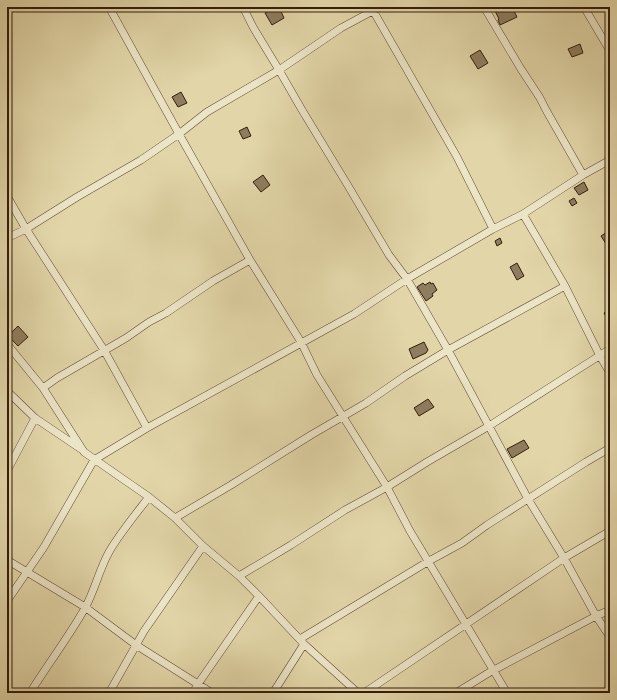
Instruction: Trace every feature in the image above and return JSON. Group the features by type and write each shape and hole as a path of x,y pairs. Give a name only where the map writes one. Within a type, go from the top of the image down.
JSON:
{"street":[{"path":"109,7 250,260 301,342 317,375 387,487 410,531 507,693"},
{"path":"243,7 253,27 389,255 407,279 448,350 528,499 564,558 596,616 610,637"},
{"path":"484,7 540,98 583,175"},
{"path":"584,7 610,51"},
{"path":"8,237 26,230 77,197 141,160 179,134 207,112 280,70 341,28 375,8 457,157 493,229"},
{"path":"7,601 44,547 94,460 147,428 354,314 407,279 493,229 523,214 583,175 610,160"},
{"path":"7,196 26,230 104,350 147,428"},
{"path":"523,214 565,286 610,373"},
{"path":"43,388 57,378 166,313 213,281 250,260"},
{"path":"175,518 366,403 405,376 448,350 565,286"},
{"path":"7,344 43,388 84,452"},
{"path":"239,576 291,546 345,510 387,487 489,426 610,349"},
{"path":"7,391 35,418 149,497 175,518 203,546 260,596 302,641 358,693"},
{"path":"7,471 35,418"},
{"path":"274,693 302,641 429,561 462,543 487,525 610,448"},
{"path":"30,693 85,607 110,551 149,497"},
{"path":"364,693 564,558 610,530"},
{"path":"109,693 144,631 203,546"},
{"path":"7,560 85,607 136,645 212,693"},
{"path":"193,693 260,596"},
{"path":"456,693 494,670 610,610"}],"building":[{"path":"279,7 284,18 272,25 265,13"},
{"path":"498,7 512,7 517,17 500,25 494,9"},
{"path":"580,44 583,53 572,57 568,49"},
{"path":"480,50 488,63 478,69 470,56"},
{"path":"181,92 187,103 178,107 172,97"},
{"path":"247,127 251,136 243,139 239,131"},
{"path":"263,175 270,185 261,192 253,182"},
{"path":"584,182 588,190 579,195 574,188"},
{"path":"574,198 577,203 572,206 569,201"},
{"path":"610,230 610,250 601,236"},
{"path":"500,238 502,243 497,246 495,241"},
{"path":"517,263 524,276 517,280 510,267"},
{"path":"430,282 431,284 433,283 437,290 432,294 433,296 426,301 417,287 423,283 425,285"},
{"path":"610,309 610,323 604,313"},
{"path":"18,326 28,337 18,346 8,336"},
{"path":"424,342 428,350 426,353 413,359 409,349"},
{"path":"428,399 434,407 419,416 414,408"},
{"path":"524,440 529,448 512,458 507,449"}]}
